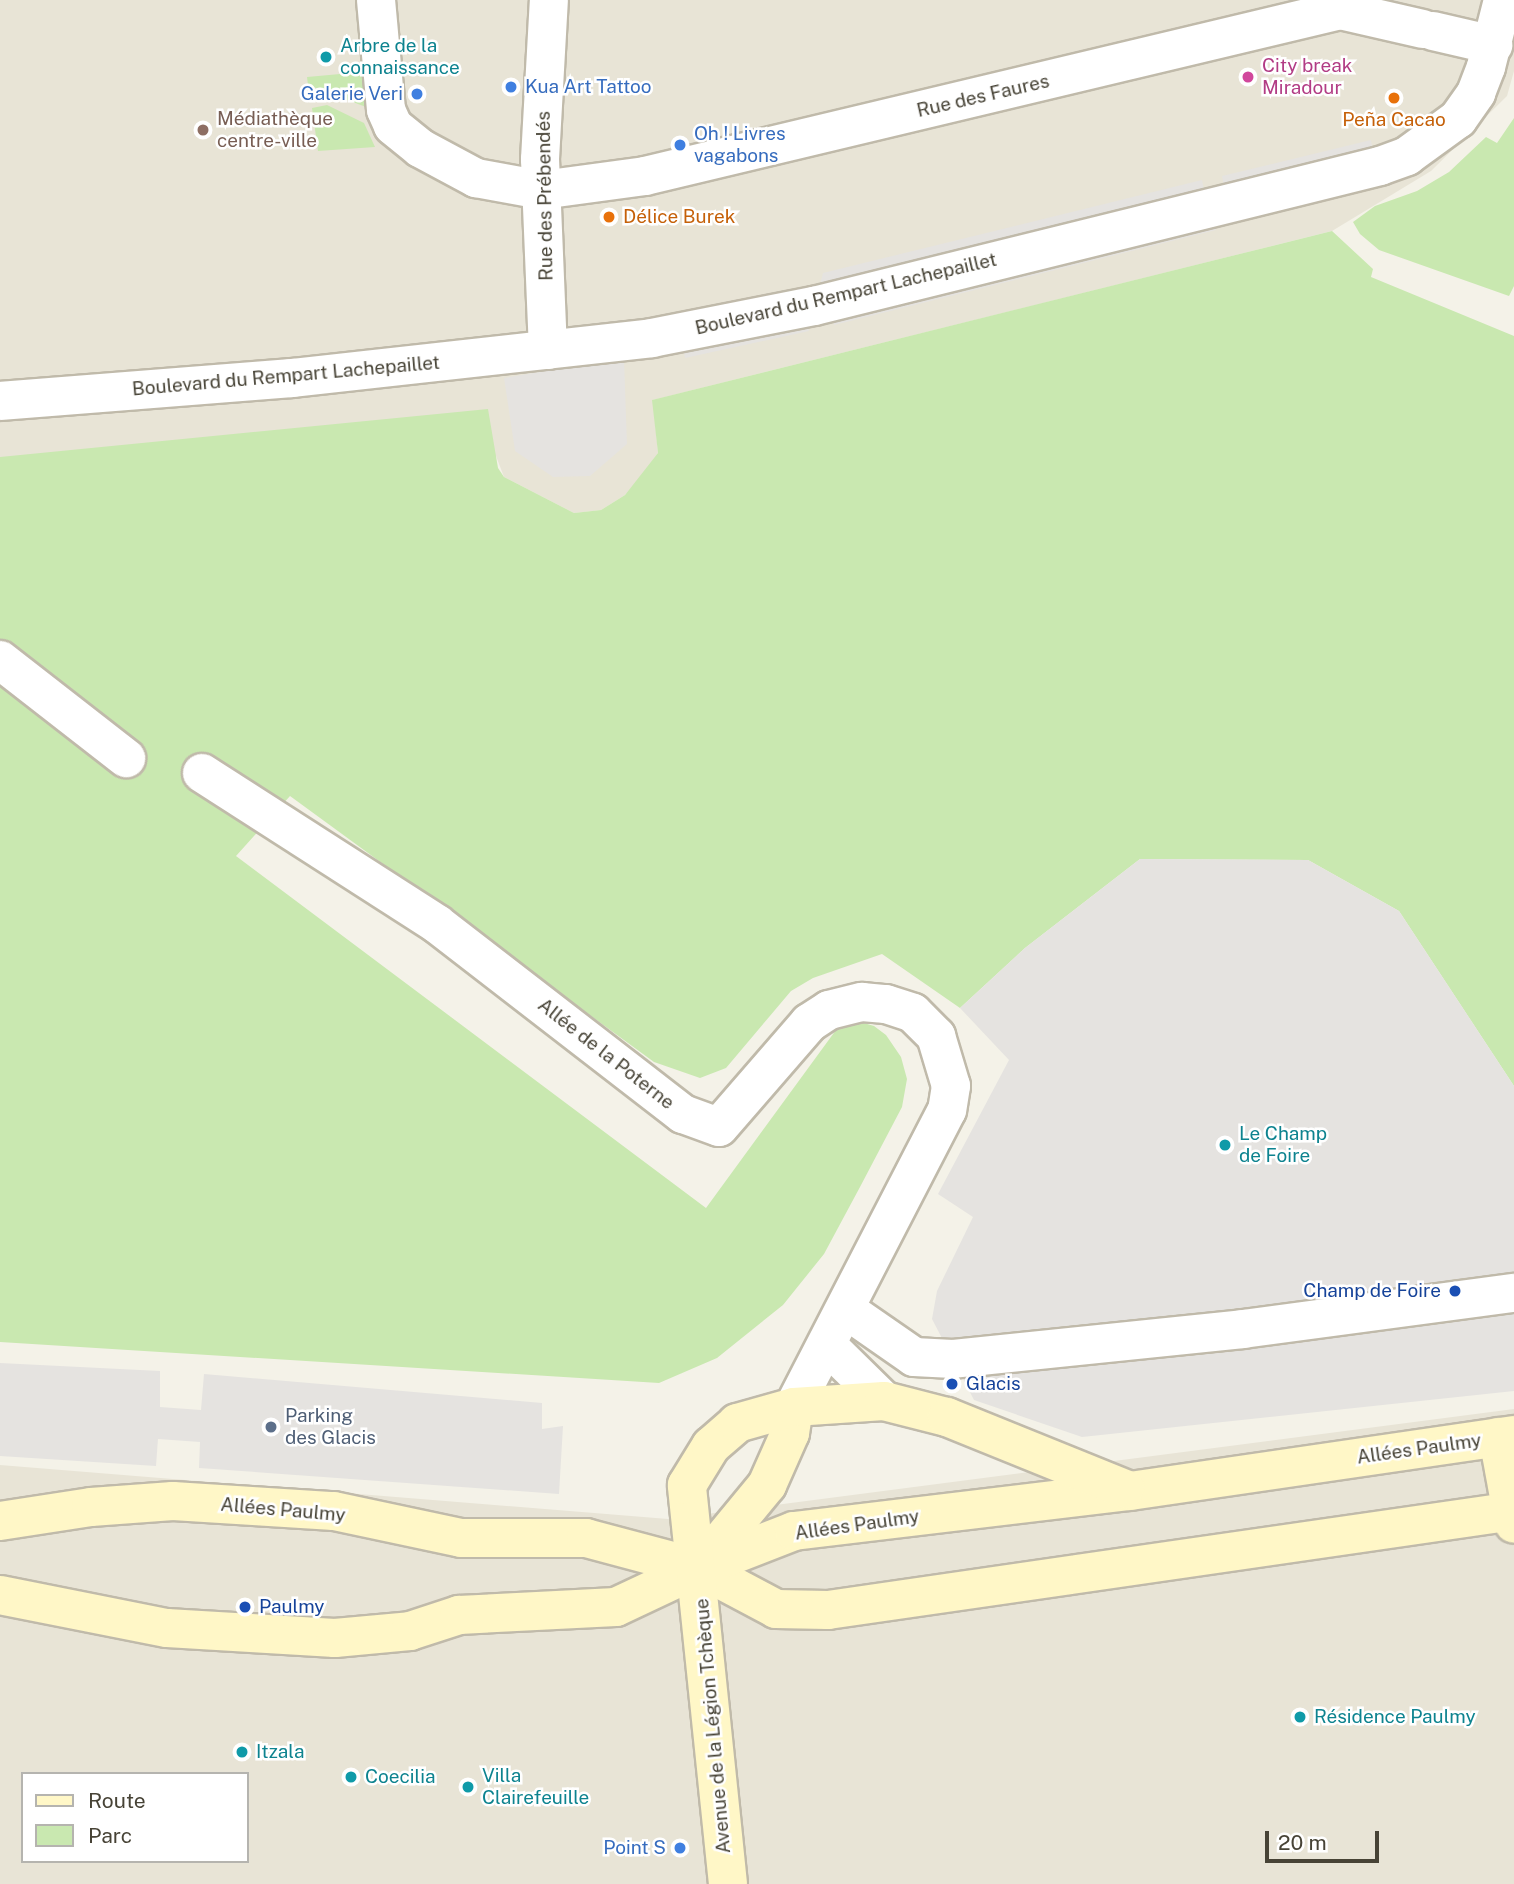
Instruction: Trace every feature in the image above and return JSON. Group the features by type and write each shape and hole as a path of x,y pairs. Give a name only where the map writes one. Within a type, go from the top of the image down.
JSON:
{"main road":[{"path":"698,1568 687,1485 692,1471 711,1446 737,1423 794,1407 884,1401 947,1418 1130,1491"},
{"name":"Allée de la Poterne","path":"698,1568 767,1485 790,1433 794,1407"},
{"path":"698,1568 776,1609 828,1610 1513,1515 1506,1436"},
{"name":"Allées Paulmy","path":"0,1521 91,1507 173,1501 334,1511 461,1538 586,1538 698,1568 794,1531 1130,1491 1506,1436"},
{"path":"0,1595 167,1629 335,1638 410,1631 459,1615 617,1607 698,1568"},
{"name":"Avenue de la Légion Tchèque","path":"698,1568 728,1884"}],"street":[{"name":"Rue des Faures","path":"376,0 386,110 393,126 419,148 476,178 542,190 645,176 1333,5 1493,45"},
{"name":"Rue des Prébendés","path":"548,350 542,190 549,0"},
{"name":"Boulevard du Rempart Lachepaillet","path":"0,401 292,378 652,338 814,306 1380,166 1407,156 1458,119 1476,93 1493,45 1503,0"},
{"path":"0,660 126,758"},
{"name":"Allée de la Poterne","path":"202,773 437,924 683,1114 719,1127 809,1023 829,1010 862,1002 886,1004 913,1013 936,1036 951,1086 947,1110 794,1407"},
{"path":"845,1309 914,1357 953,1359 1243,1329 1514,1293"},
{"path":"827,1345 884,1401"}],"shaded area":[{"path":"0,0 1514,0 1514,71 1507,96 1431,171 1332,231 653,400 658,453 653,463 625,495 601,510 574,513 504,477 496,456 0,457"},
{"path":"1371,140 1373,151 1224,187 1222,176"},
{"path":"1202,180 1205,194 819,288 823,273"},
{"path":"1214,219 1216,230 834,325 831,313"},
{"path":"806,320 809,331 685,358 683,347"},
{"path":"624,358 627,444 590,476 553,477 515,451 504,378"},
{"path":"1140,859 1308,860 1399,911 1514,1086 1514,1391 1082,1437 974,1400 932,1319 937,1291 973,1217 938,1194 1009,1060 960,1008 1025,948"},
{"name":"Parking des Glacis","path":"0,1363 160,1371 160,1407 201,1410 204,1374 542,1403 542,1429 563,1426 559,1494 199,1468 200,1442 158,1439 156,1466 0,1456"},
{"path":"1514,1409 1514,1884 0,1884 0,1465 668,1519"}],"green space":[{"path":"362,72 366,107 308,85 307,77"},
{"path":"327,105 364,123 375,147 318,151 312,108"},
{"path":"1514,118 1514,286 1509,296 1379,250 1360,234 1353,222 1375,206 1417,191 1449,172 1486,137 1497,143"},
{"path":"1332,231 1373,269 1371,277 1514,336 1514,1086 1399,911 1308,860 1140,859 1025,948 960,1008 882,954 813,978 791,991 726,1068 700,1078 654,1062 290,796 236,856 706,1208 836,1030 857,1021 874,1026 886,1035 901,1057 907,1079 902,1107 860,1187 824,1254 783,1305 717,1358 659,1383 0,1342 0,457 488,409 498,468 504,477 574,513 601,510 625,495 658,453 652,400"}],"place":[{"name":"Arbre de la connaissance","path":"326,57"},
{"name":"City break Miradour","path":"1248,77"},
{"name":"Kua Art Tattoo","path":"511,87"},
{"name":"Galerie Veri","path":"417,94"},
{"name":"Peña Cacao","path":"1394,98"},
{"name":"Médiathèque centre-ville","path":"203,130"},
{"name":"Oh ! Livres vagabons","path":"680,145"},
{"name":"Délice Burek","path":"609,217"},
{"name":"Le Champ de Foire","path":"1225,1145"},
{"name":"Champ de Foire","path":"1455,1291"},
{"name":"Glacis","path":"952,1384"},
{"name":"Parking des Glacis","path":"271,1427"},
{"name":"Paulmy","path":"245,1607"},
{"name":"Résidence Paulmy","path":"1300,1717"},
{"name":"Itzala","path":"242,1752"},
{"name":"Coecilia","path":"351,1777"},
{"name":"Villa Clairefeuille","path":"468,1787"},
{"name":"Point S","path":"680,1848"}]}
